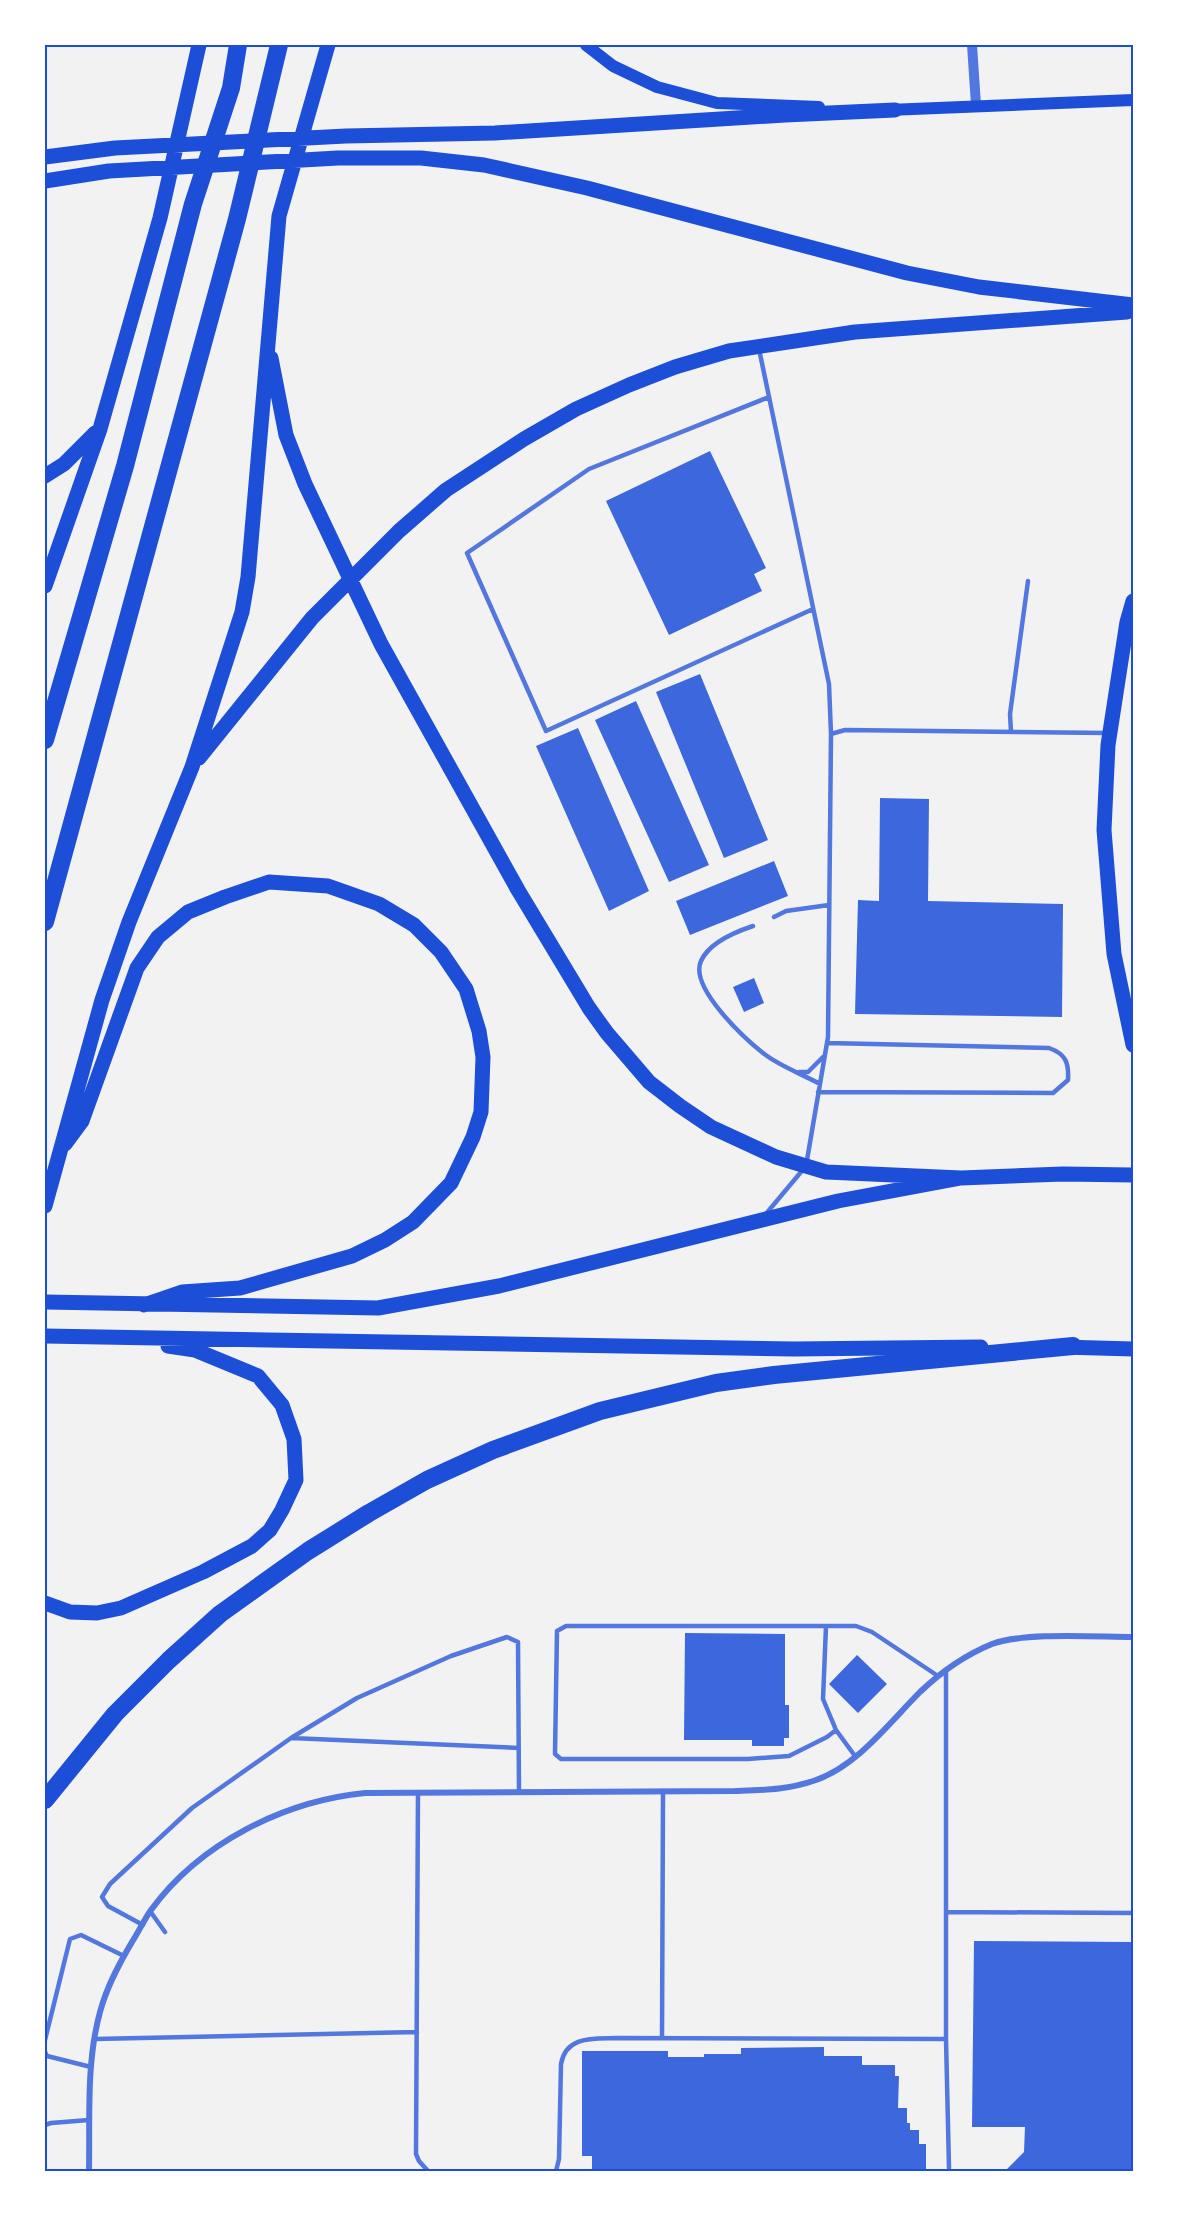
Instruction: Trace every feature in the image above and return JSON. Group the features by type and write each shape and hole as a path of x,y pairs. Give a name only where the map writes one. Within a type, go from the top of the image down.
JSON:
{"highway":[{"path":"45,740 125,466 193,204 231,88 238,45"},
{"path":"45,922 237,219 279,45"},
{"path":"45,1800 115,1714 169,1660 220,1614 308,1551 369,1513 427,1480 474,1459 600,1411 716,1383 774,1375 1073,1347"}],"main road":[{"path":"45,586 100,429 160,218 199,45"},
{"path":"45,1206 113,966 149,869 192,767 244,600 248,577 282,201 328,45"},
{"path":"586,45 613,66 657,87 717,103 895,110"},
{"path":"45,158 115,148 346,136 495,133 975,105 1133,100"},
{"path":"45,181 109,171 338,158 421,158 484,165 587,188 907,273 979,287 1133,305"},
{"path":"192,767 312,618 399,531 446,490 576,409 675,367 729,351 855,332 1133,312"},
{"path":"268,340 286,435 305,484 381,644 518,890 589,1008 606,1033 649,1082 711,1127 776,1157 825,1172 961,1178 1063,1174 1133,1175"},
{"path":"45,476 64,464 100,429"},
{"path":"1133,601 1127,622 1110,733 1104,830 1114,954 1133,1045"},
{"path":"58,1154 82,1121 137,968 158,937 189,912 225,897 269,882 328,886 379,904 414,925 441,952 466,990 479,1031 483,1058 481,1112 473,1137 451,1183 413,1222 385,1240 352,1256 240,1288 182,1292 144,1305"},
{"path":"45,1302 378,1308 499,1286 838,1201 961,1178"},
{"path":"45,1336 794,1349 1073,1347 1133,1349"},
{"path":"45,1603 70,1612 98,1613 121,1608 203,1572 252,1546 270,1530 296,1480 294,1438 282,1405 258,1376 195,1350 121,1338"}],"street":[{"path":"972,45 975,105"},
{"path":"89,2171 91,2067 94,2039 109,1983 150,1911 183,1874 202,1857 232,1838 277,1815 305,1805 365,1793 776,1790 817,1779 855,1756 938,1676 964,1657 1002,1641 1044,1637 1133,1637"}],"lane":[{"path":"758,346 829,684 831,734 827,1043 806,1166 759,1222"},
{"path":"769,397 589,469 467,553 546,731 813,609"},
{"path":"1011,732 1010,714 1028,581"},
{"path":"831,734 845,730 1110,733"},
{"path":"774,916 786,911 829,905"},
{"path":"753,926 717,943 699,963 701,983 729,1020 764,1054 820,1084"},
{"path":"818,1092 1053,1093 1068,1080 1069,1068 1066,1058 1049,1048 827,1043"},
{"path":"798,1072 808,1072 825,1055"},
{"path":"836,1730 789,1756 748,1759 561,1759 555,1754 557,1631 566,1626 856,1626 872,1632 938,1676"},
{"path":"825,1626 823,1699 836,1730 855,1756"},
{"path":"143,1924 108,1906 102,1897 110,1884 192,1808 291,1738 357,1698 451,1656 507,1637 518,1642 519,1791"},
{"path":"946,1670 946,2039 949,2168"},
{"path":"291,1738 519,1748"},
{"path":"662,2038 663,1791"},
{"path":"418,1792 416,2154 419,2162 428,2171"},
{"path":"150,1911 165,1932"},
{"path":"946,1912 1133,1913"},
{"path":"45,2040 70,1940 81,1935 124,1956"},
{"path":"94,2039 417,2032"},
{"path":"556,2171 559,2159 562,2056 567,2048 576,2041 662,2038 946,2039"},
{"path":"45,2052 47,2056 91,2067"},
{"path":"45,2125 51,2122 89,2120"}],"building":[{"path":"710,451 766,568 754,574 762,591 669,635 606,501"},
{"path":"700,674 768,840 724,858 656,692"},
{"path":"636,701 709,865 669,882 595,720"},
{"path":"578,728 649,891 609,911 536,746"},
{"path":"880,798 929,799 928,901 1063,904 1062,1017 855,1014 858,900 879,901"},
{"path":"774,861 788,896 690,935 676,901"},
{"path":"754,978 764,1003 744,1012 733,987"},
{"path":"685,1633 785,1634 785,1705 789,1705 789,1738 784,1738 784,1746 752,1746 752,1740 684,1740"},
{"path":"857,1655 887,1684 858,1713 829,1684"},
{"path":"974,1941 1133,1942 1133,2171 1005,2171 1024,2152 1025,2127 972,2127"},
{"path":"824,2047 824,2056 862,2056 862,2065 895,2065 895,2076 899,2076 898,2108 907,2108 907,2123 910,2123 910,2130 919,2130 919,2144 926,2144 926,2171 592,2171 592,2156 582,2156 582,2051 668,2051 668,2057 704,2057 704,2054 741,2054 741,2048"}]}
